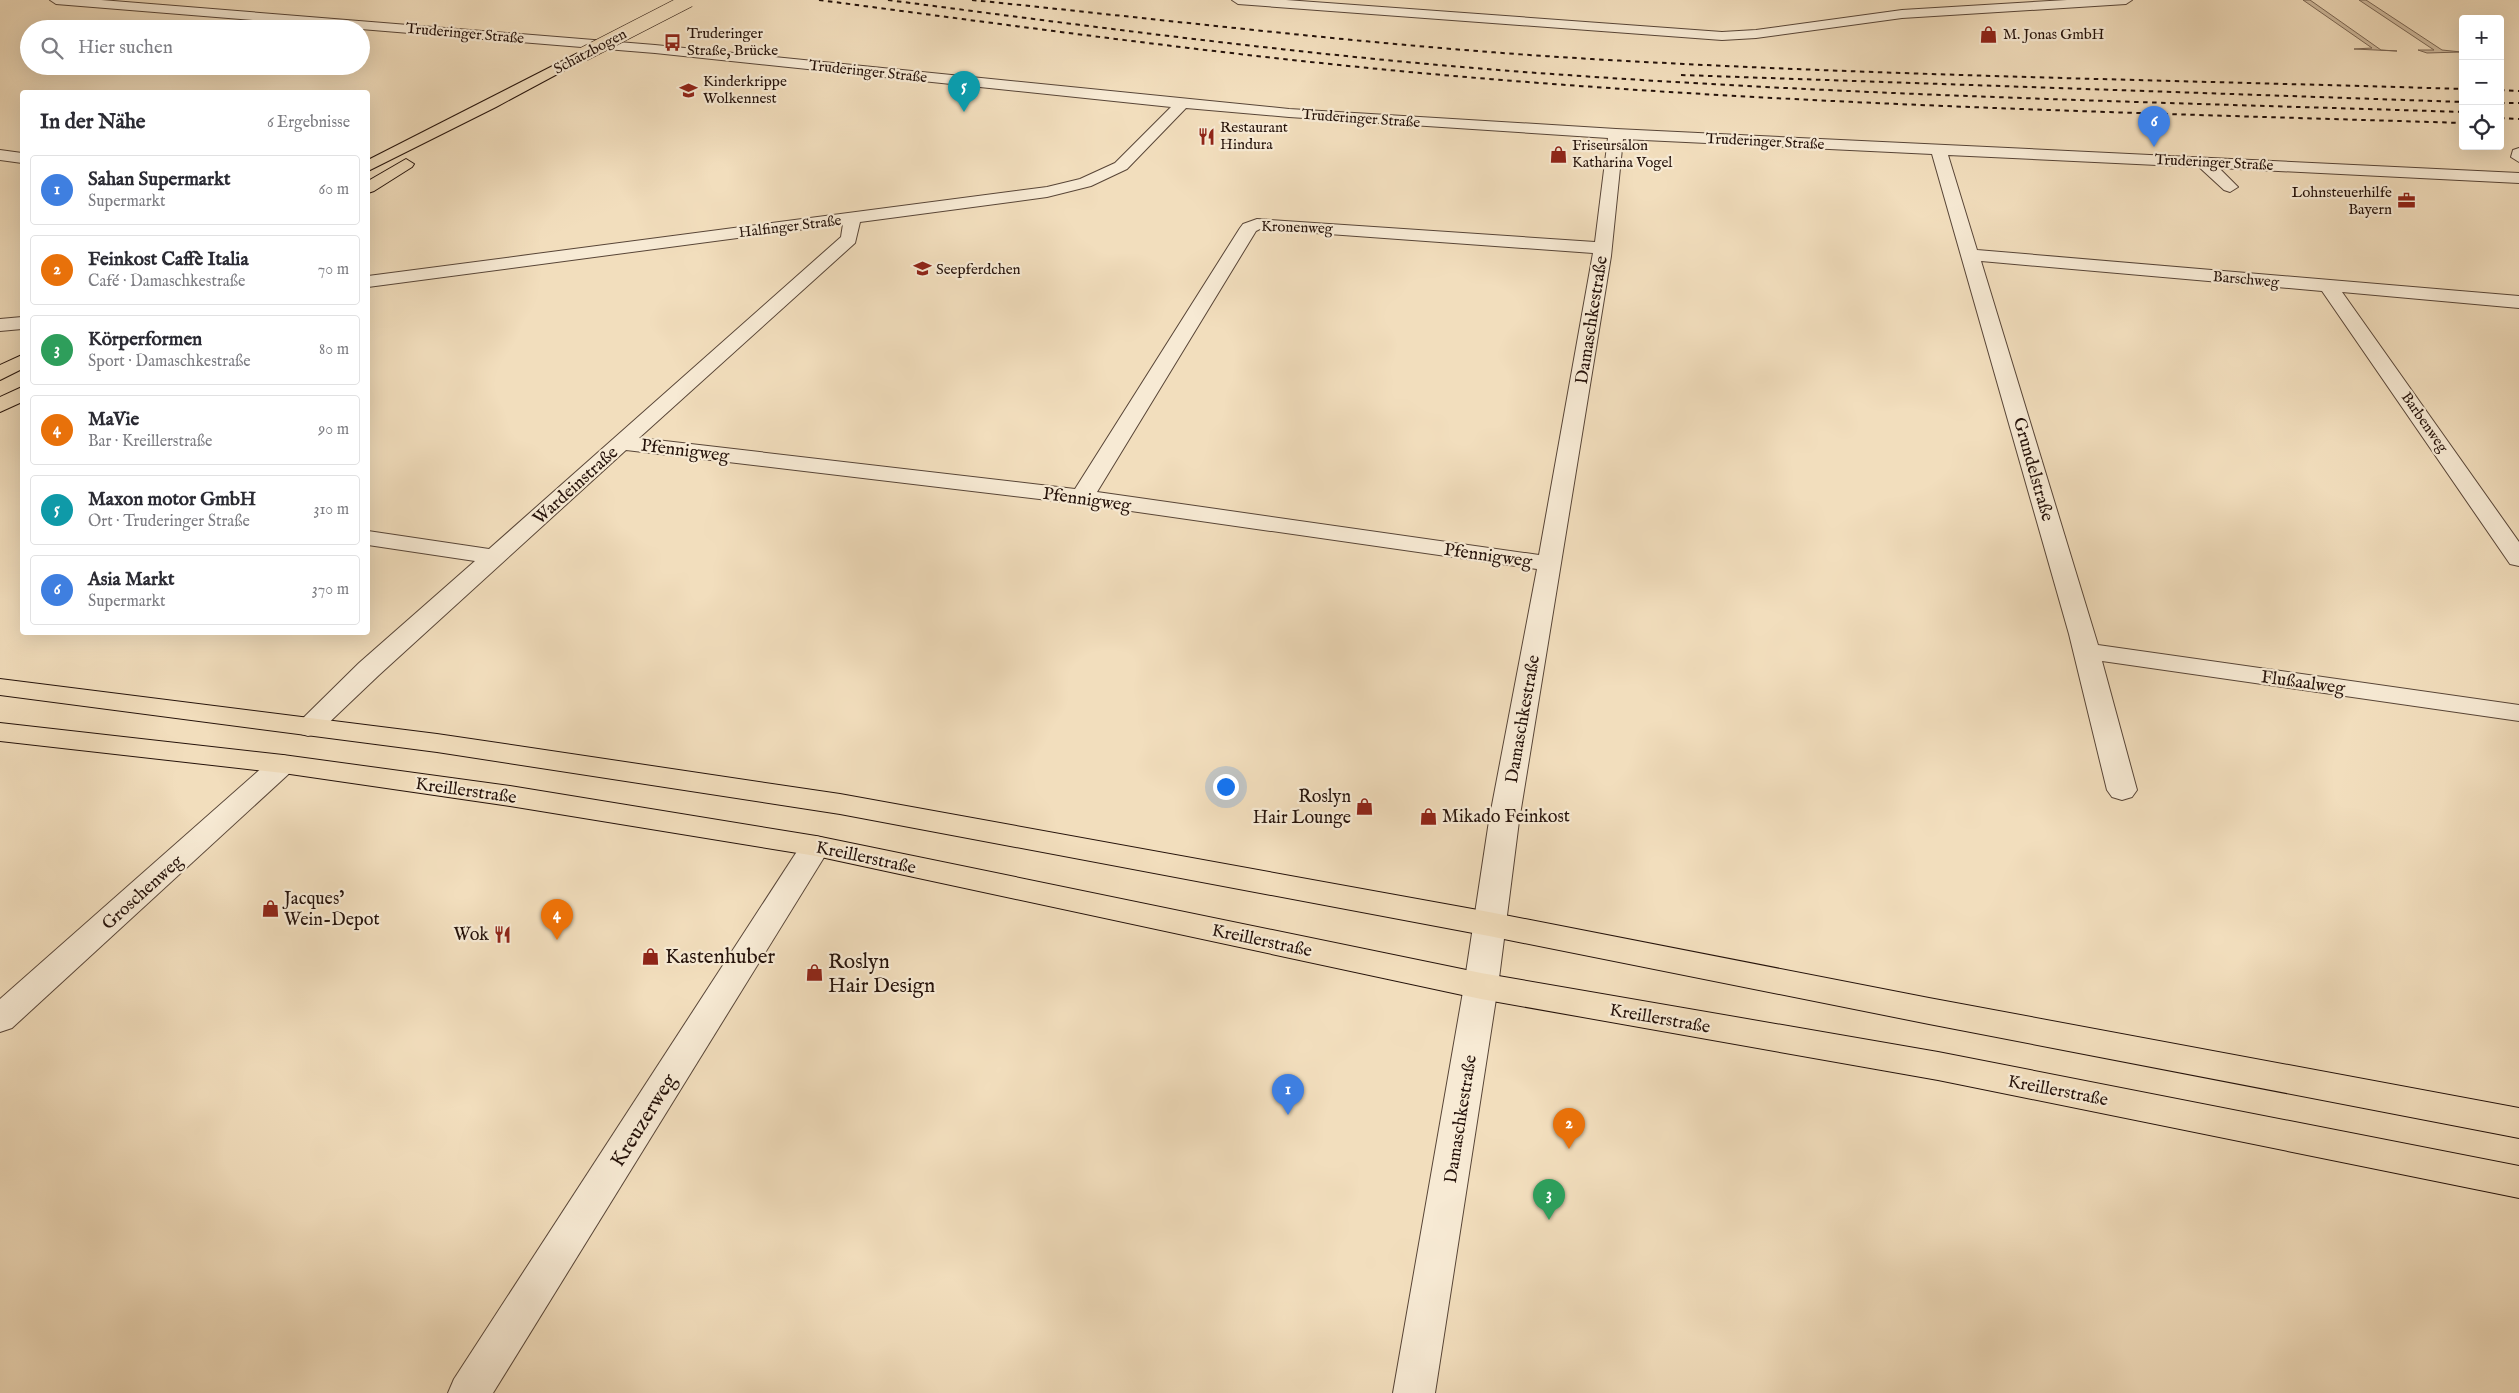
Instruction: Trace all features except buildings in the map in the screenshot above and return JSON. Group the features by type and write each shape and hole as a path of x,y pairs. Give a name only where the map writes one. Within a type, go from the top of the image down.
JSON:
{"main road":[{"name":"Schatzbogen","path":"370,165 689,0"},
{"name":"Schatzbogen","path":"370,187 429,150 491,104"},
{"path":"0,374 20,362"},
{"path":"0,406 20,393"},
{"path":"0,687 436,742 840,804 1489,924 1929,1011 2519,1123"},
{"name":"Kreillerstraße","path":"0,732 283,764 510,796 816,846 1481,986 1938,1066 2519,1182"}],"street":[{"name":"Truderinger Straße","path":"56,0 296,20"},
{"path":"123,6 141,0"},
{"path":"1238,0 1661,33 1722,36 1756,34 1893,15 2126,0"},
{"name":"Truderinger Straße","path":"370,26 655,49 1182,104 1616,134 2519,178"},
{"name":"Halfinger Straße","path":"370,281 1028,195 1085,183 1121,166 1182,104"},
{"name":"Damaschkestraße","path":"1414,1393 1481,986 1504,821 1550,564 1603,248 1616,134"},
{"name":"Grundelstraße","path":"1939,150 1972,255 2086,651 2122,790"},
{"path":"0,155 20,158"},
{"path":"2203,162 2230,187"},
{"name":"Wardeinstraße","path":"308,727 849,239 852,218"},
{"name":"Kronenweg","path":"1082,497 1249,228 1256,224 1603,248"},
{"name":"Barschweg","path":"1972,255 2519,302"},
{"name":"Barbenweg","path":"2328,286 2519,559"},
{"path":"0,325 20,322"},
{"name":"Pfennigweg","path":"623,443 1082,497 1550,564"},
{"path":"370,538 495,557"},
{"name":"Flußaalweg","path":"2086,651 2519,712"},
{"name":"Groschenweg","path":"0,1019 283,764"},
{"name":"Kreuzerweg","path":"469,1393 816,846"}],"shaded area":[{"path":"2303,0 2310,0 2381,50 2397,51 2354,49 2372,48"},
{"path":"2359,0 2366,0 2442,50 2459,52 2427,53 2418,50 2434,50"}],"railway":[{"path":"819,0 1246,55 1417,73 1622,89 1862,102 2103,112 2459,123"},
{"path":"888,0 1277,49 1511,71 1868,92 2459,112"},
{"path":"972,0 1359,41 1592,59 1919,74 2459,89"},
{"path":"1681,75 2459,102"},
{"path":"2504,90 2519,91"},
{"path":"2504,103 2519,103"},
{"path":"2504,118 2519,119"}],"place":[{"name":"M. Jonas GmbH","path":"1989,34"},
{"name":"Truderinger Straße, Brücke","path":"673,42"},
{"name":"Kinderkrippe Wolkennest","path":"689,90"},
{"name":"Maxon motor GmbH","path":"964,112"},
{"name":"Restaurant Hindura","path":"1206,136"},
{"name":"Asia Markt","path":"2154,147"},
{"name":"Friseursalon Katharina Vogel","path":"1558,154"},
{"name":"Lohnsteuerhilfe Bayern","path":"2406,201"},
{"name":"Seepferdchen","path":"922,269"},
{"name":"Roslyn Hair Lounge","path":"1365,806"},
{"name":"Mikado Feinkost","path":"1428,816"},
{"name":"Jacques’ Wein-Depot","path":"270,908"},
{"name":"Wok","path":"503,934"},
{"name":"MaVie","path":"557,940"},
{"name":"Kastenhuber","path":"651,956"},
{"name":"Roslyn Hair Design","path":"814,973"},
{"name":"Sahan Supermarkt","path":"1288,1115"},
{"name":"Feinkost Caffè Italia","path":"1569,1149"},
{"name":"Körperformen","path":"1549,1220"}]}
